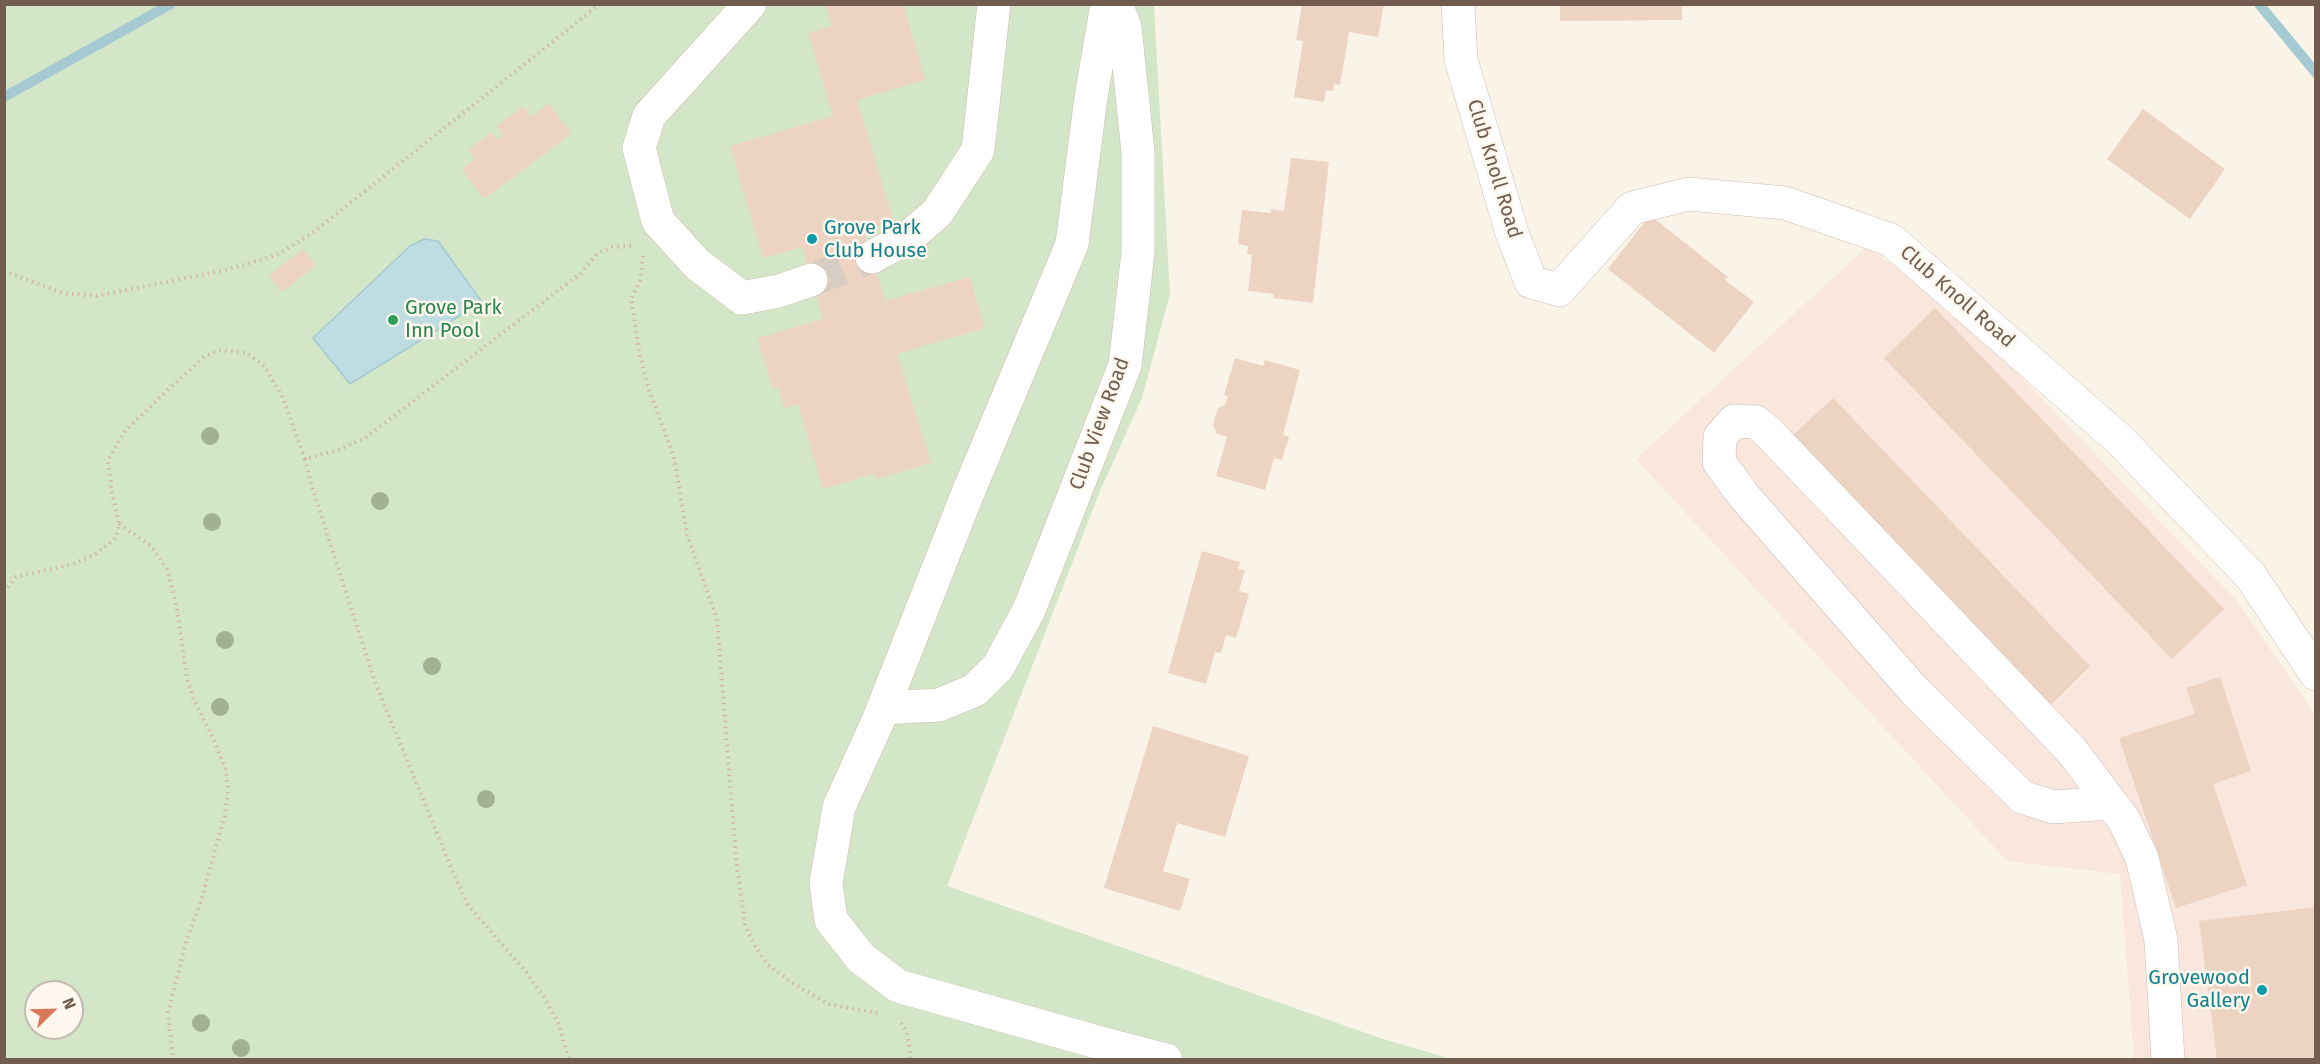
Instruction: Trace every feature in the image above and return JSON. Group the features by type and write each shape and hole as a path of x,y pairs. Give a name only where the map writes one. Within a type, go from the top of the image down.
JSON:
{"street":[{"path":"750,4 649,116 639,148 658,220 697,264 742,298 779,291 811,280"},
{"path":"872,257 909,237 937,213 978,150 994,4"},
{"path":"1107,4 1090,98 1072,244 967,495 883,708 839,807 826,883 831,920 861,958 893,1005 1104,1044 1166,1059"},
{"name":"Club View Road","path":"883,708 939,705 975,690 998,667 1029,610 1125,364 1138,253 1138,152 1125,27 1116,4"},
{"name":"Club Knoll Road","path":"1458,4 1461,60 1512,233 1531,282 1558,290 1632,208 1689,194 1785,203 1891,240 2120,440 2250,575 2308,662"},
{"path":"2111,803 2053,807 2022,797 1913,689 1744,496 1719,462 1720,436 1734,421 1756,422 1768,432 2072,751 2124,820 2142,858 2161,940 2168,1059"}],"path":[{"path":"4,271 63,292 96,296 226,270 279,254 315,231 600,4"},
{"path":"305,459 338,450 365,438 581,273 598,253 612,247 632,245 643,256 640,281 631,299 640,356 650,393 674,457 687,535 717,619 736,858 745,926 768,965 797,986 829,1004 893,1005 907,1032 911,1059"},
{"path":"4,592 16,576 73,564 94,555 116,538 119,524 108,460 125,431 176,382 213,353 230,350 247,353 265,367 283,398 305,459 312,488 375,682 454,877 468,904 526,972 544,997 559,1024 569,1059"},
{"path":"119,524 151,546 167,569 172,583 187,680 192,698 214,740 226,770 228,791 225,815 200,904 187,939 168,1012 173,1059"}],"shaded area":[{"path":"1867,247 1957,311 2237,601 2315,714 2315,1059 2134,1059 2120,874 2007,861 1636,459"}],"green space":[{"path":"5,5 1154,5 1170,294 1142,398 1100,491 947,886 1380,1038 1451,1059 5,1060"}],"water":[{"name":"Grove Park Inn Pool","path":"424,239 438,241 482,302 350,384 313,338 410,246"}],"building":[{"name":"Grove Park Club House","path":"825,4 903,4 925,80 857,100 894,222 864,231 885,301 970,277 984,328 897,354 931,463 876,479 874,474 823,489 798,404 784,408 778,387 773,389 757,338 823,319 802,247 763,258 730,146 833,116 808,33 832,26"},
{"path":"1302,4 1384,4 1378,37 1349,32 1340,85 1334,84 1333,91 1326,90 1324,102 1294,97 1303,41 1296,40"},
{"path":"1560,4 1682,4 1682,20 1560,21"},
{"path":"549,103 571,134 484,199 462,169 475,159 468,150 491,133 497,140 503,135 497,126 523,106 531,117"},
{"path":"2143,109 2225,169 2190,219 2107,159"},
{"path":"1291,158 1329,162 1313,303 1273,298 1274,294 1248,291 1252,255 1247,254 1248,246 1238,244 1242,210 1271,213 1271,209 1284,211"},
{"path":"1650,215 1728,277 1725,280 1754,302 1714,353 1608,269"},
{"path":"303,249 316,265 282,292 269,275"},
{"path":"1935,308 2224,609 2172,659 1884,358"},
{"path":"1235,358 1263,366 1265,360 1300,370 1283,435 1289,437 1282,460 1274,458 1265,490 1216,476 1227,437 1217,434 1213,425 1218,408 1225,405 1228,396 1224,395"},
{"path":"1833,398 2090,666 2049,707 1791,437"},
{"path":"1202,551 1240,562 1238,569 1245,570 1239,591 1249,594 1236,638 1226,635 1221,653 1215,652 1206,684 1168,673"},
{"path":"2220,677 2251,771 2213,784 2247,885 2176,908 2119,738 2195,714 2186,688"},
{"path":"1153,726 1249,756 1225,837 1177,823 1163,871 1190,879 1180,911 1104,888"},
{"name":"Grovewood Gallery","path":"2316,907 2316,1060 2217,1060 2199,921"}],"waterway":[{"path":"4,97 171,4"},
{"path":"2259,4 2316,73"}],"tunnel":[{"path":"811,280 872,257"}],"place":[{"name":"Grove Park Club House","path":"812,239"},
{"name":"Grove Park Inn Pool","path":"393,320"},
{"name":"Grovewood Gallery","path":"2262,990"}]}
